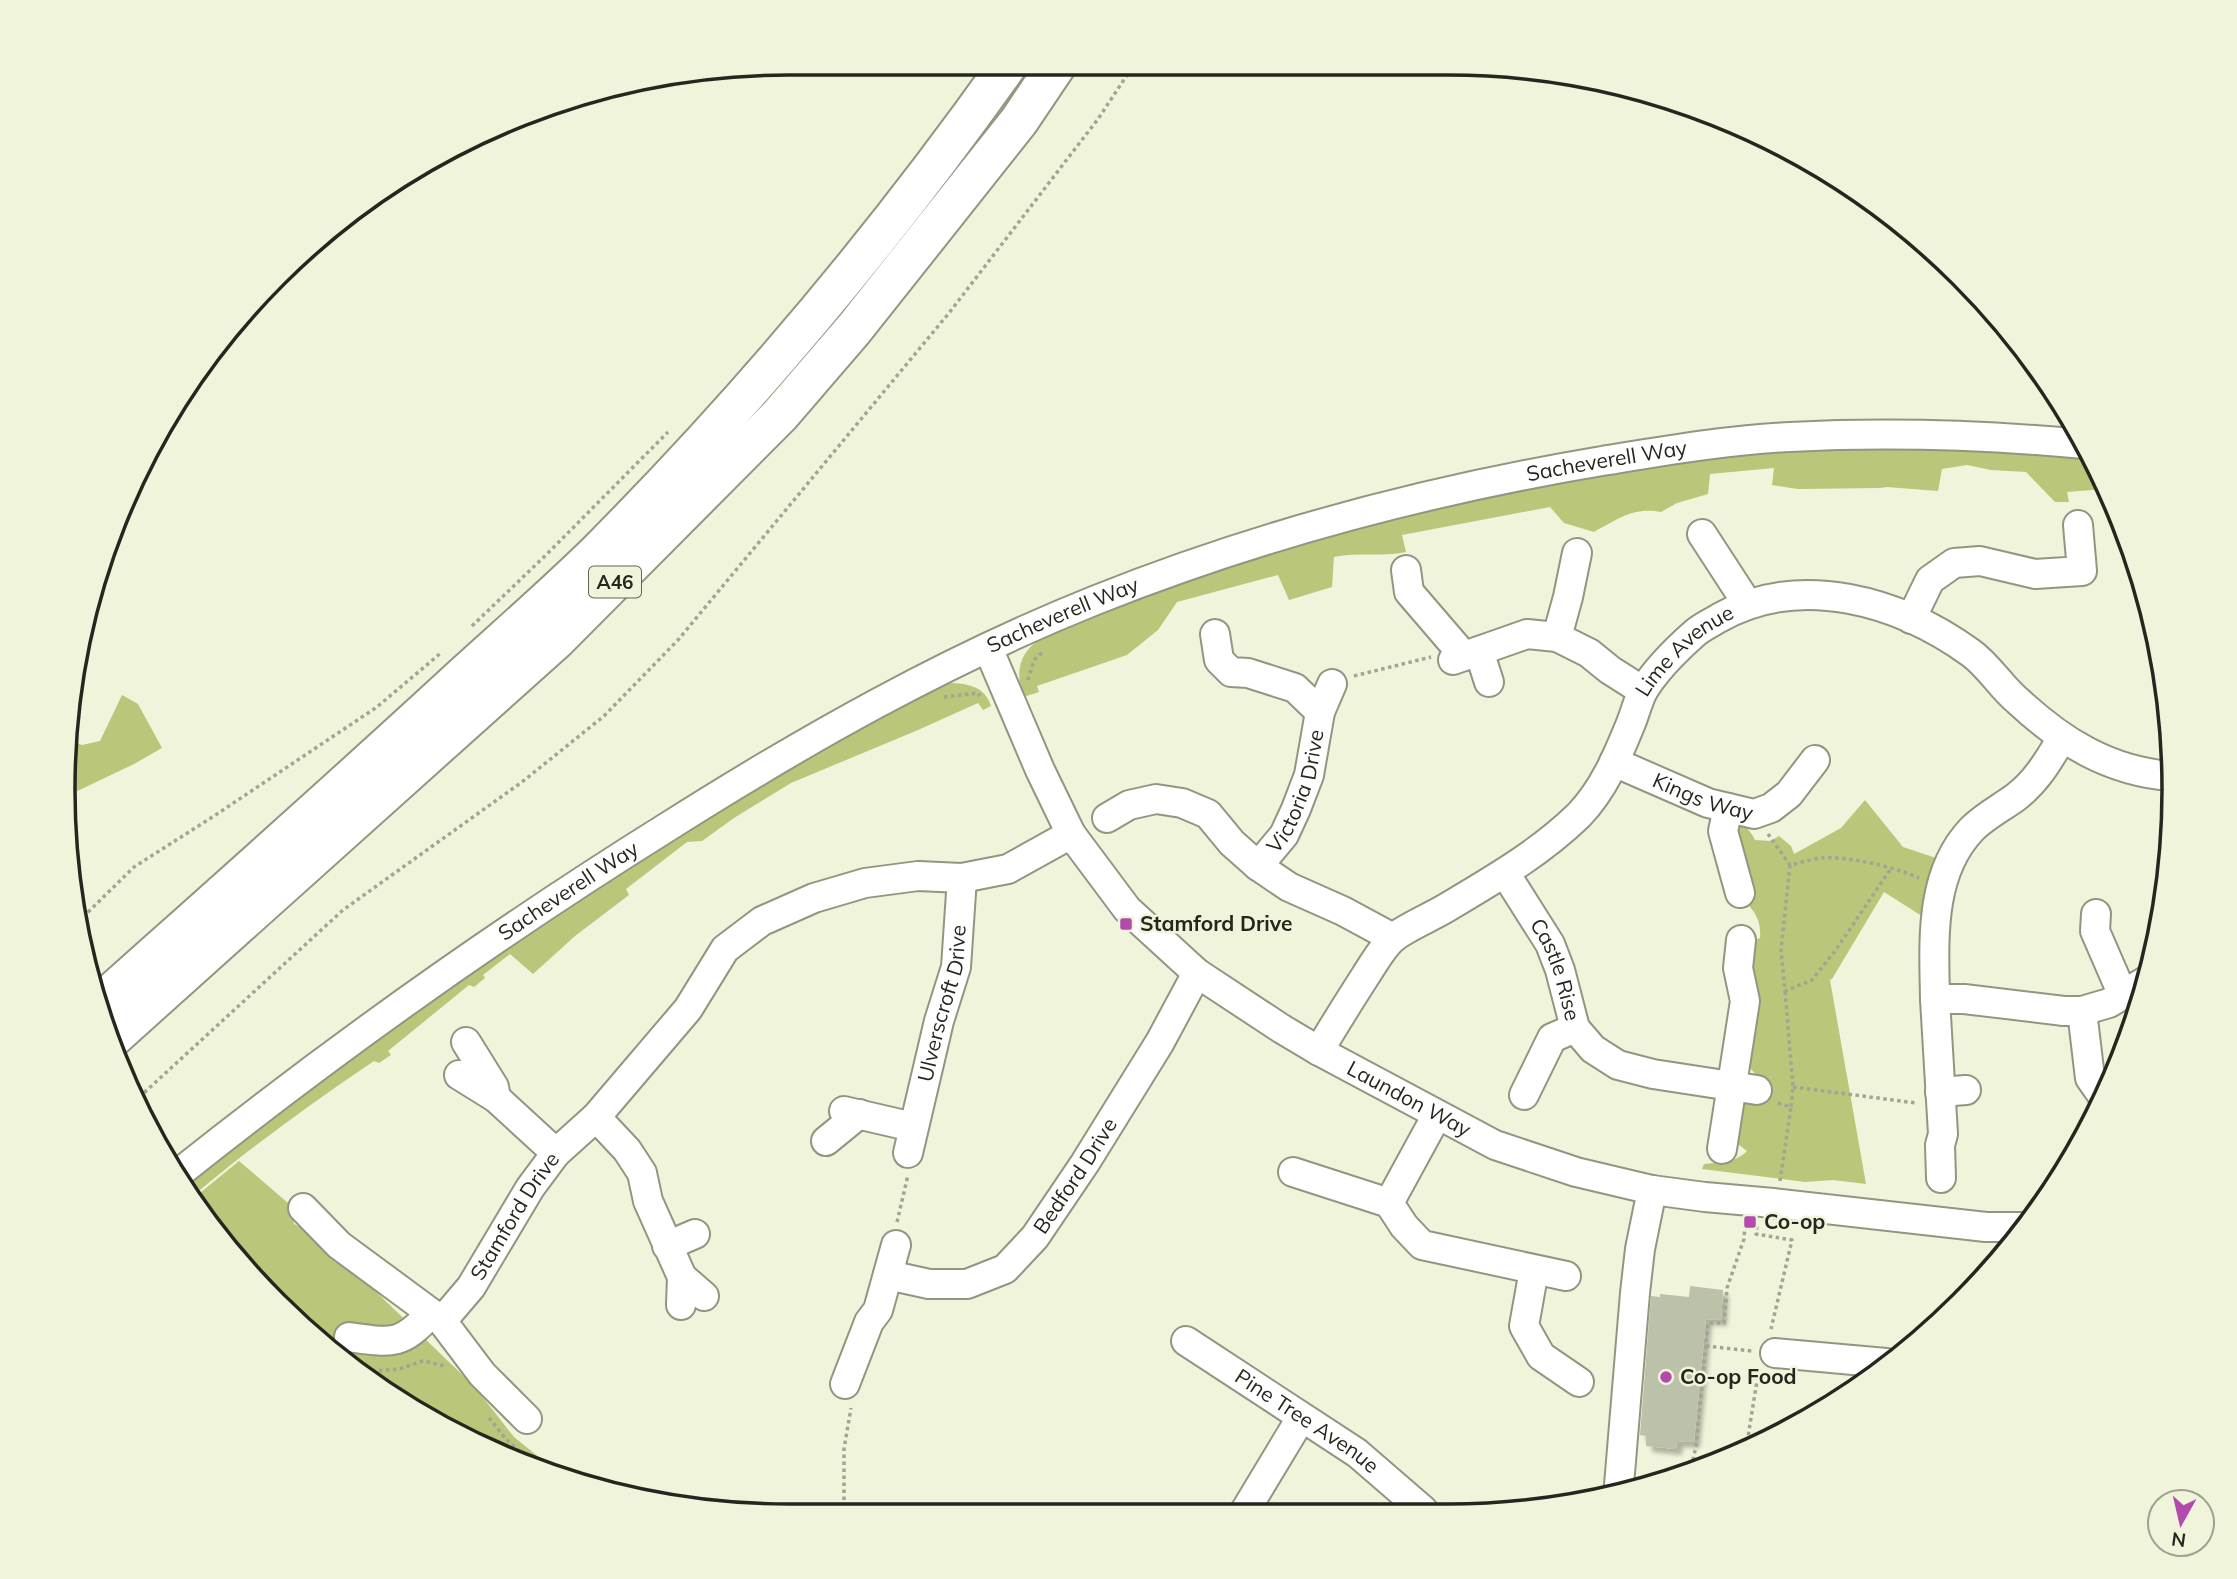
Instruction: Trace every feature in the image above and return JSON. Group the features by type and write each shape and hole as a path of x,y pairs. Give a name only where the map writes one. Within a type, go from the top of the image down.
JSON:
{"highway":[{"name":"A46","path":"107,997 364,768 604,545 733,411 833,293 951,144 1000,75"},
{"name":"A46","path":"118,1033 557,639 780,415 854,329 969,185 1019,121 1050,75"}],"street":[{"name":"Sacheverell Way","path":"185,1168 353,1039 526,918 725,790 839,723 988,648 1094,601 1297,530 1419,498 1544,471 1664,451 1784,437 1952,434 2072,443"},
{"path":"1911,619 1930,580 1954,563 1980,561 2035,573 2082,571 2078,525"},
{"path":"1702,534 1746,606"},
{"path":"1557,637 1577,553"},
{"path":"1406,570 1409,592 1489,682"},
{"name":"Lime Avenue","path":"1319,1051 1356,990 1393,938 1506,873 1544,846 1580,813 1597,792 1614,762 1643,691 1674,653 1698,631 1746,606 1775,596 1838,596 1911,619 1972,654 2017,701 2062,738 2111,764 2161,774"},
{"path":"1465,656 1527,634 1557,637 1589,653 1643,691"},
{"path":"1215,635 1219,660 1230,672 1248,673 1295,688 1309,707"},
{"name":"Laundon Way","path":"988,648 1040,770 1071,834 1127,909 1197,973 1319,1051 1495,1144 1576,1172 1652,1190 1986,1227 2012,1227"},
{"name":"Victoria Drive","path":"1258,866 1284,835 1296,809 1309,775 1309,707 1332,684"},
{"path":"1941,1178 1940,1144 1949,1096 1935,999 1940,888 1952,856 1972,829 2016,797 2039,776 2062,738"},
{"name":"Kings Way","path":"1614,762 1708,803 1741,811 1771,807 1789,794 1815,760"},
{"name":"Victoria Drive","path":"1119,802 1156,799 1182,803 1208,814 1232,843 1258,866 1289,887 1343,911 1393,938"},
{"path":"1740,893 1723,831 1741,811"},
{"name":"Stamford Drive","path":"349,1338 398,1341 437,1317 471,1287 530,1188 556,1153 596,1117 688,1009 725,949 762,921 814,898 865,883 918,876 962,878 1008,869 1071,834"},
{"name":"Castle Rise","path":"1506,873 1550,944 1560,970 1575,1028 1593,1049 1618,1065 1653,1074 1745,1088"},
{"name":"Ulverscroft Drive","path":"910,1140 939,1021 956,967 962,878"},
{"path":"2096,914 2095,931 2124,994"},
{"path":"1722,1149 1745,1088 1738,1055 1745,1001 1738,968 1741,940"},
{"name":"Bedford Drive","path":"888,1275 929,1284 967,1284 1005,1269 1035,1237 1085,1163 1160,1042 1197,973"},
{"path":"1935,999 1964,999 2064,1012 2082,1011 2109,1003 2133,989"},
{"path":"2082,1011 2090,1078 2096,1087"},
{"path":"1524,1095 1552,1038 1575,1028"},
{"path":"466,1042 494,1087 496,1098"},
{"path":"459,1075 496,1098 556,1153"},
{"path":"826,1141 852,1112 910,1140"},
{"path":"1389,1203 1437,1115"},
{"path":"596,1117 627,1150 642,1173 648,1201 689,1293"},
{"path":"1293,1172 1389,1203 1404,1226 1422,1245 1566,1276"},
{"path":"1619,1482 1634,1293 1652,1190"},
{"path":"303,1208 339,1245 437,1317 482,1374 527,1419"},
{"path":"667,1246 695,1234"},
{"path":"849,1391 869,1322 878,1310 895,1245"},
{"path":"1534,1270 1524,1326 1541,1356 1579,1382"},
{"name":"Pine Tree Avenue","path":"1186,1341 1357,1453 1416,1504"},
{"path":"1767,1352 1874,1362"},
{"path":"1249,1504 1301,1418"}],"path":[{"path":"144,1093 343,910 522,782 604,716 678,640 950,313 1098,120 1127,75"},
{"path":"471,626 566,536 674,427"},
{"path":"943,697 978,693 988,712 1033,698 1028,679 1034,660 1041,652 1054,646"},
{"path":"86,914 134,867 377,707 443,651"},
{"path":"1332,684 1352,676 1438,655 1465,656"},
{"path":"1741,811 1790,865 1781,950 1793,1087 1791,1107 1767,1100 1745,1088"},
{"path":"1790,865 1822,858 1856,860 1905,872 1940,888"},
{"path":"1785,991 1812,980 1890,870"},
{"path":"1793,1087 1949,1096"},
{"path":"895,1245 894,1234 911,1161 910,1140"},
{"path":"1693,1460 1708,1323 1724,1323 1727,1288 1744,1239 1745,1225"},
{"path":"1748,1437 1792,1240 1756,1234 1757,1225"},
{"path":"1706,1346 1767,1352"},
{"path":"375,1370 399,1368 423,1361 444,1365 453,1376"},
{"path":"844,1504 849,1391"},
{"path":"489,1418 518,1450"}],"green space":[{"path":"1915,446 2078,455 2095,490 2067,492 2069,502 2055,502 2026,472 1991,470 1967,465 1942,469 1938,491 1887,487 1798,489 1772,485 1774,468 1710,474 1708,494 1677,503 1661,512 1642,511 1626,515 1594,532 1564,523 1550,507 1402,535 1406,552 1334,557 1332,587 1289,600 1278,575 1177,602 1158,630 1127,655 1037,686 1039,692 1023,697 1019,677 1022,660 1038,640 1146,594 1267,552 1437,505 1626,469 1734,454"},
{"path":"952,683 965,684 981,691 991,706 983,710 978,703 791,783 702,841 687,842 626,889 629,895 575,936 533,974 510,954 483,975 485,978 474,987 469,985 388,1051 391,1055 379,1063 374,1061 305,1109 199,1191 196,1186 191,1178 276,1112 502,948 799,759 936,687"},
{"path":"122,695 138,704 162,748 75,792 77,743 82,745 100,741"},
{"path":"1865,800 1903,847 1936,858 1925,918 1884,892 1830,980 1866,1184 1833,1180 1805,1182 1702,1169 1704,1164 1733,1160 1747,1151 1735,1142 1739,1099 1758,1077 1749,1067 1748,980 1755,940 1760,938 1760,929 1750,907 1730,822 1745,827 1755,840 1771,841 1779,836 1791,846 1794,854 1841,828"},
{"path":"239,1161 288,1203 294,1224 318,1236 474,1386 514,1437 541,1458 474,1430 432,1408 355,1356 284,1295 252,1260 201,1192"}],"building":[{"name":"Co-op Food","path":"1690,1286 1723,1290 1721,1320 1706,1319 1694,1442 1677,1441 1676,1449 1646,1446 1646,1436 1640,1435 1651,1296 1660,1297 1660,1294 1689,1297"}],"place":[{"name":"Stamford Drive","path":"1126,924"},
{"name":"Co-op","path":"1750,1222"},
{"name":"Co-op Food","path":"1666,1377"}]}
